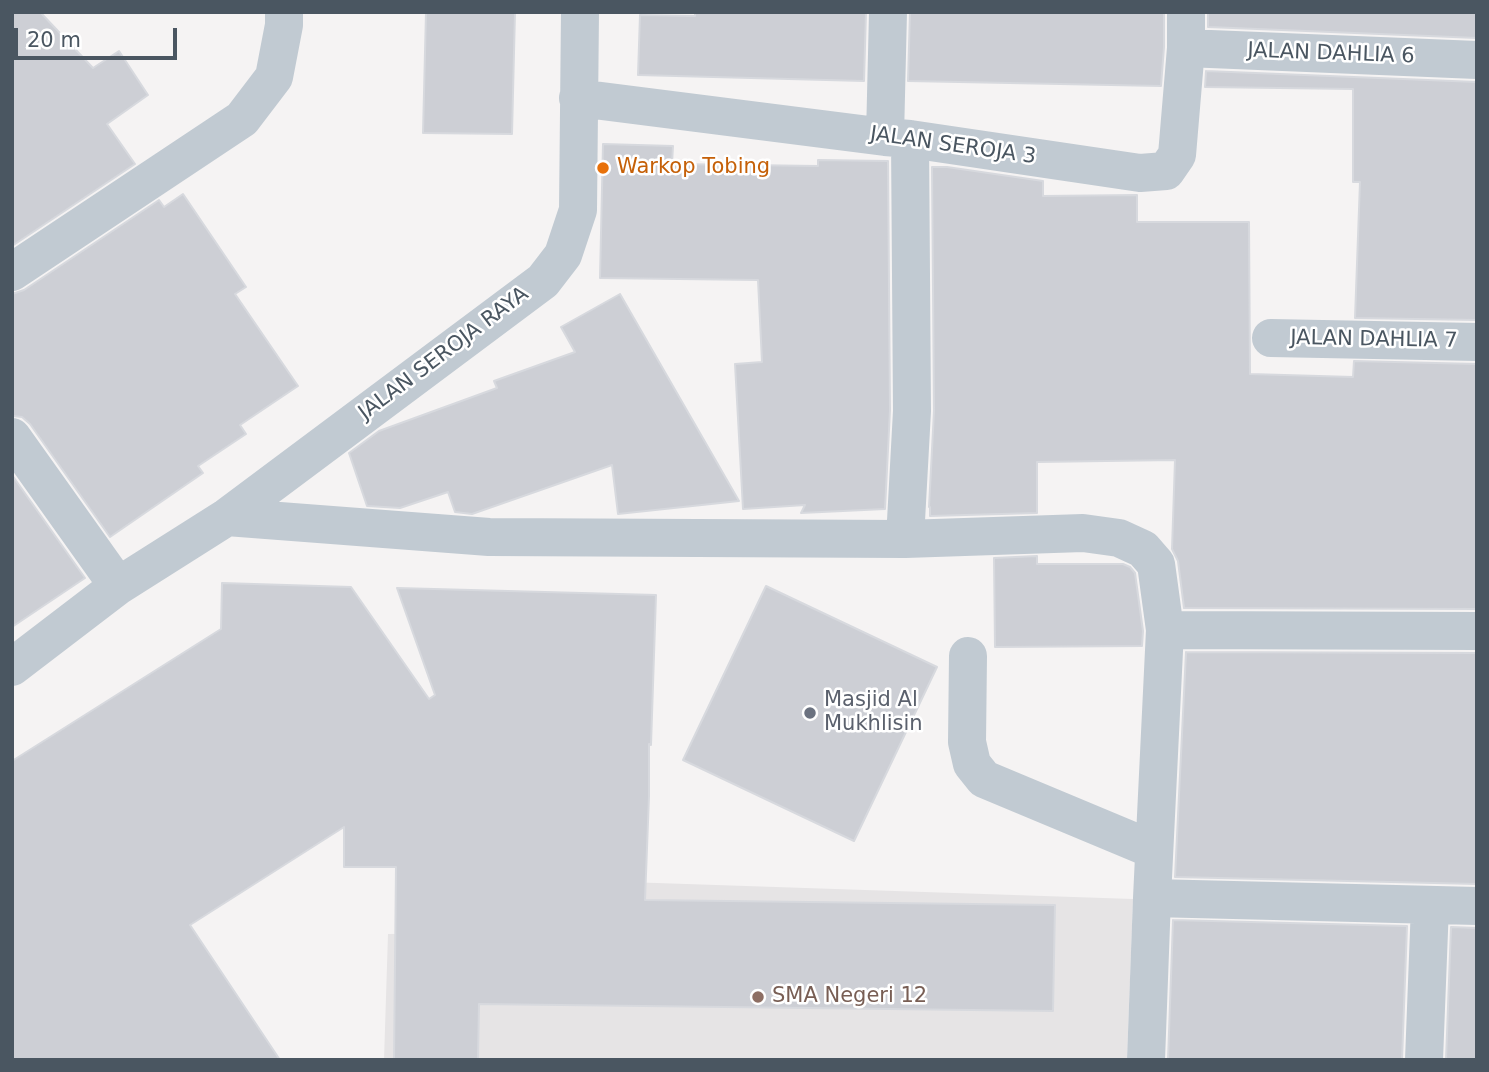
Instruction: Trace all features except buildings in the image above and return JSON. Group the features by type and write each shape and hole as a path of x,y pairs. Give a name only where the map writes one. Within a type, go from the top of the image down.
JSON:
{"street":[{"path":"12,272 242,119 274,77 284,12"},
{"name":"JALAN SEROJA RAYA","path":"12,667 118,586 227,517 543,281 563,254 578,210 580,12"},
{"path":"888,12 898,138 912,411 905,539"},
{"name":"JALAN SEROJA 3","path":"578,98 898,138 1140,173 1166,171 1177,155 1186,30"},
{"name":"JALAN DAHLIA 6","path":"1186,30 1477,60"},
{"name":"JALAN DAHLIA 7","path":"1270,338 1477,342"},
{"path":"12,436 118,586"},
{"path":"227,517 489,537 905,539 1083,533 1119,538 1143,548 1156,564 1165,630 1146,1060"},
{"path":"1165,630 1477,631"},
{"path":"968,656 967,742 972,764 984,779 1154,850"},
{"path":"1152,898 1477,906"},
{"path":"1424,1060 1430,905"}],"shaded area":[{"name":"SMA Negeri 12","path":"478,877 1133,899 1127,1060 384,1060 388,934 478,933"}],"place":[{"name":"Warkop Tobing","path":"603,168"},
{"name":"Masjid Al Mukhlisin","path":"810,713"},
{"name":"SMA Negeri 12","path":"758,997"}]}
